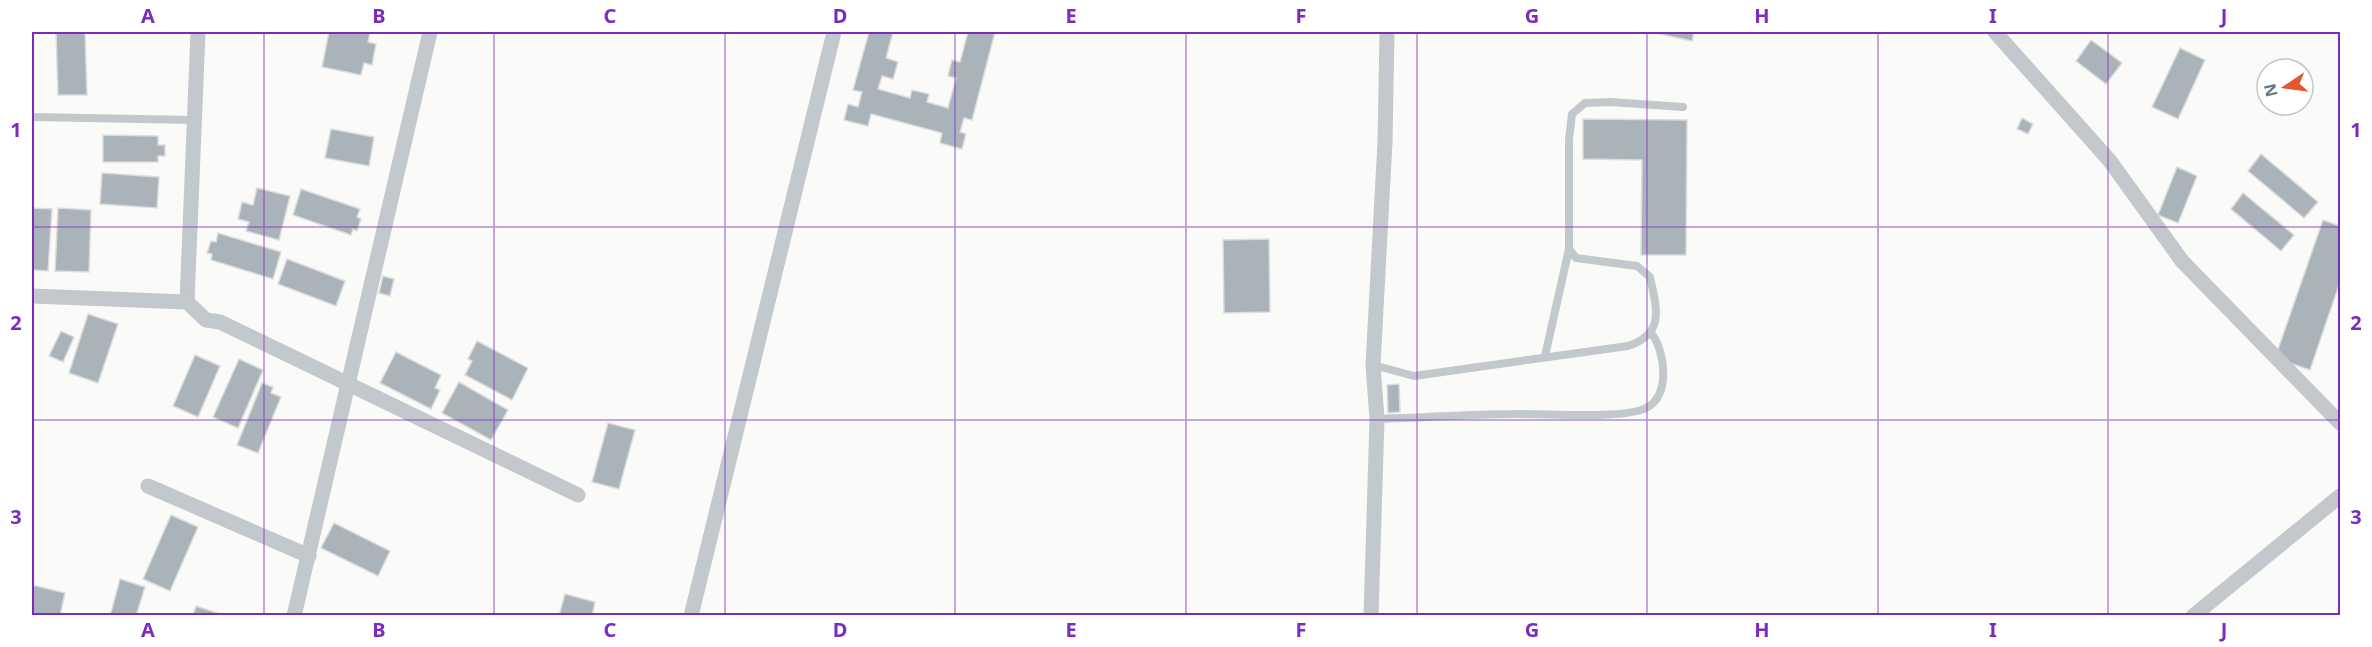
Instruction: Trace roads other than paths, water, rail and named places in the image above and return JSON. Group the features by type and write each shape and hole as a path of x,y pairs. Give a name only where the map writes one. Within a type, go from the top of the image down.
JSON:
{"street":[{"path":"187,302 198,32"},
{"path":"294,615 350,385 430,32"},
{"path":"691,615 834,32"},
{"path":"1371,615 1377,419 1373,365 1385,142 1387,32"},
{"path":"1995,32 2110,161 2182,261 2340,423"},
{"path":"32,296 187,302 206,320 220,322 578,495"},
{"path":"148,486 309,556"},
{"path":"2193,615 2340,496"}],"lane":[{"path":"1545,356 1569,249 1569,139 1572,114 1585,103 1610,102 1683,107"},
{"path":"32,117 194,120"},
{"path":"1377,419 1511,414 1614,415 1647,407 1658,395 1664,372 1661,347 1652,334 1656,318 1650,277 1637,266 1576,258 1569,249"},
{"path":"1373,365 1414,376 1628,346 1652,334"}]}
